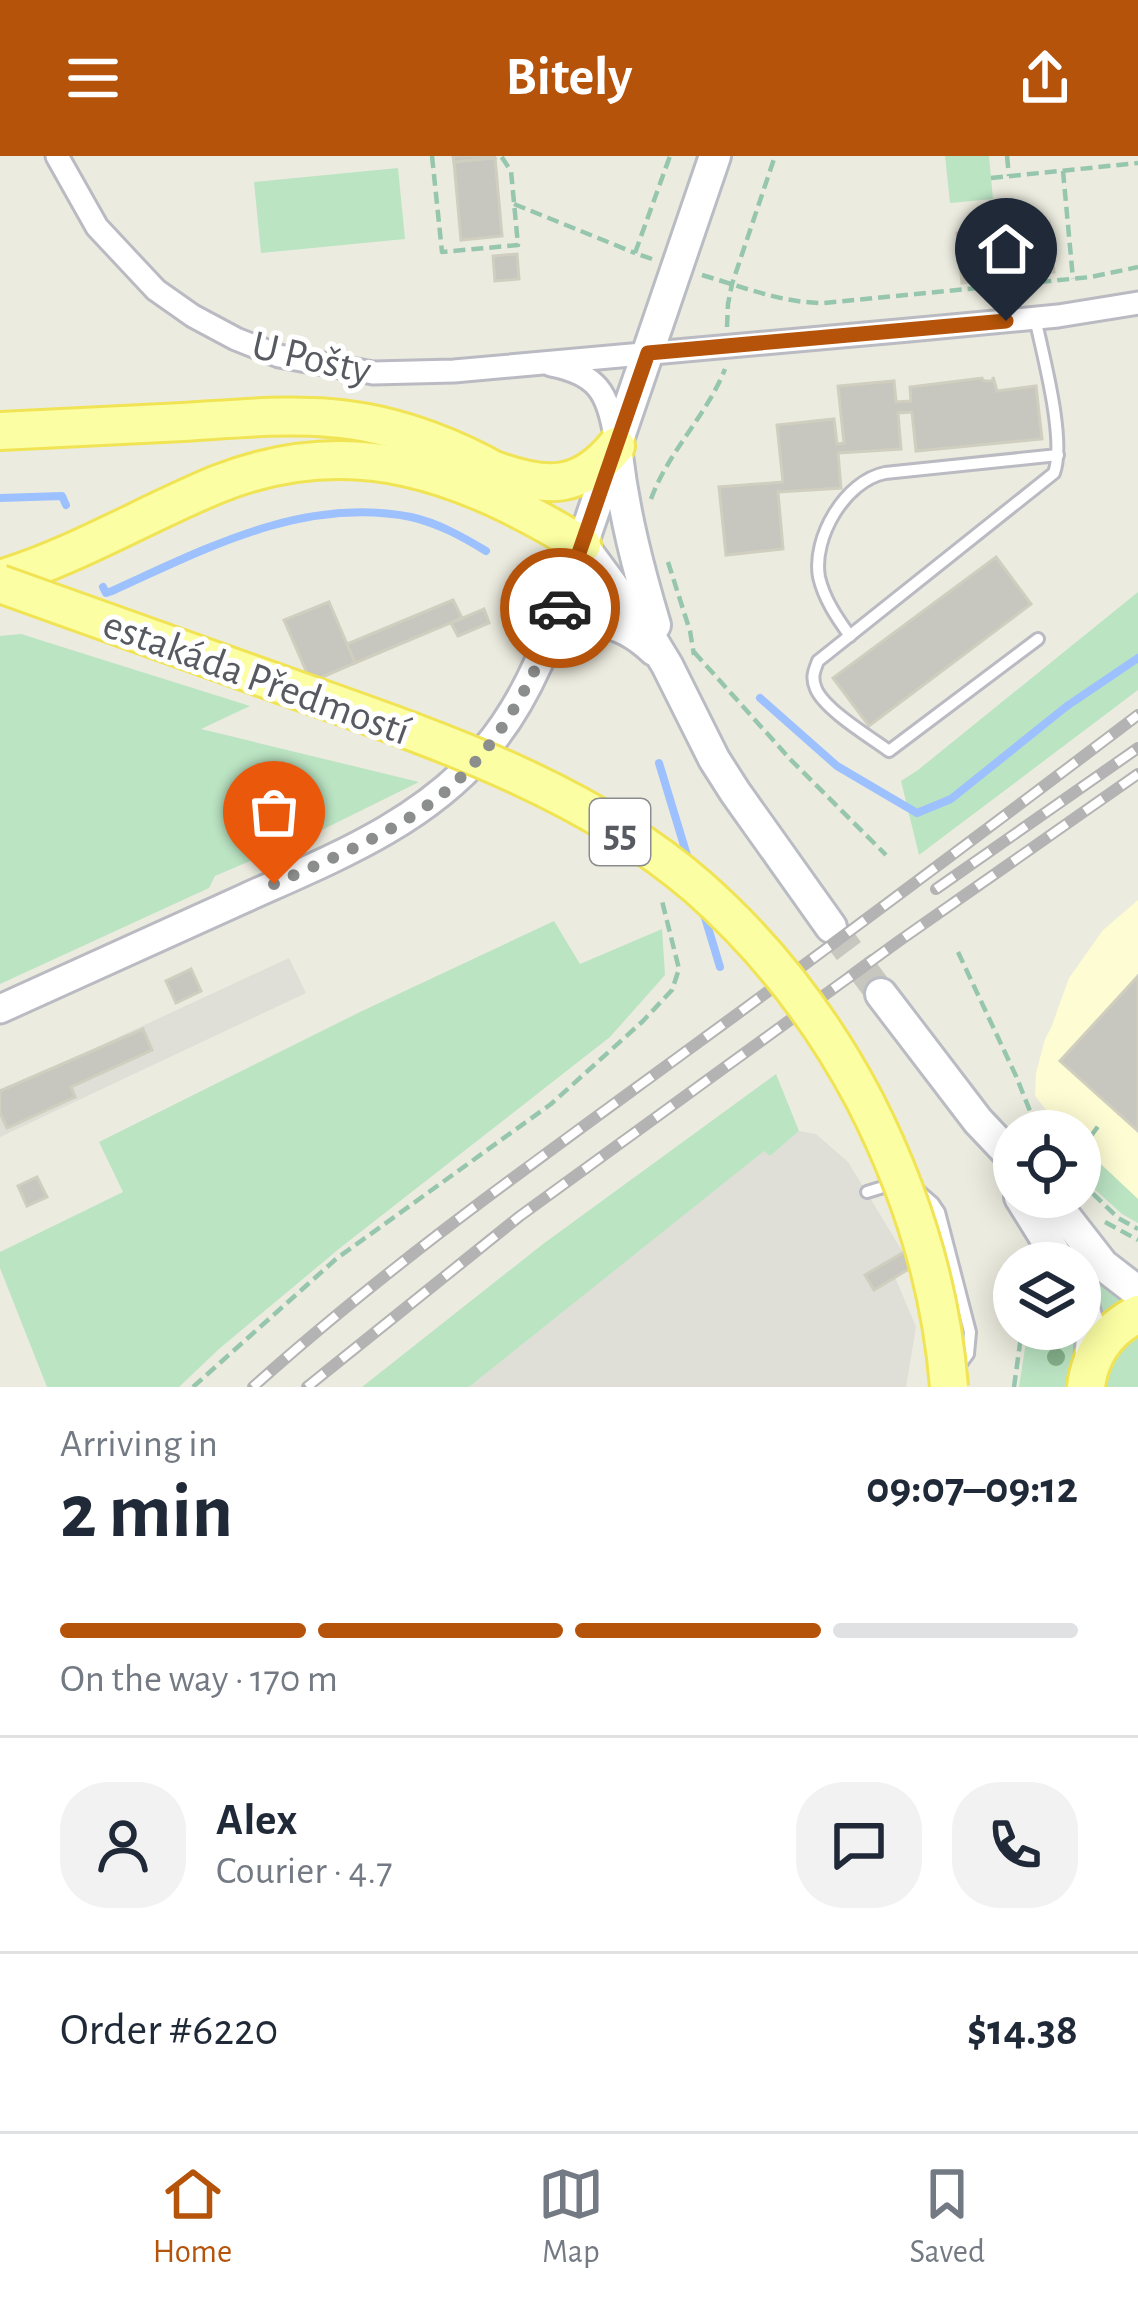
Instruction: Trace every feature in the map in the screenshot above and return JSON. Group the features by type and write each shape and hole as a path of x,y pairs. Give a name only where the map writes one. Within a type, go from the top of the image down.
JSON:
{"main road":[{"path":"582,545 715,156"},
{"path":"0,431 336,418 410,435 529,481 566,481 596,467 616,446"},
{"path":"616,446 631,543 667,665"},
{"path":"0,582 245,474 337,460 372,461 440,474 518,507 582,545"},
{"path":"497,471 548,508 624,598 667,665 724,775 831,927"},
{"name":"estakáda Předmostí","path":"0,582 467,754 569,802 698,887 801,999 832,1042 880,1130 932,1272 949,1387"},
{"path":"880,994 993,1137"},
{"path":"978,1121 993,1148"},
{"path":"1077,1218 1138,1264"},
{"path":"1094,1231 1117,1278 1138,1292"},
{"path":"1086,1378 1106,1336 1138,1314"}],"street":[{"name":"U Pošty","path":"57,156 98,227 174,303 236,339 279,356 373,373 431,372 1035,318 1138,302"},
{"path":"526,362 569,369 596,384 609,404 616,446"},
{"path":"0,1009 350,850 438,798 487,748 531,679 582,545"},
{"path":"546,647 578,626 607,623 630,632 667,665"}],"lane":[{"path":"1035,318 1050,391 1056,469 818,661 814,687 825,702 889,752 1038,639"},
{"path":"850,636 820,583 818,559 827,530 856,487 884,473 1058,455"},
{"path":"897,1171 926,1194 939,1212 967,1322 968,1354 937,1387"},
{"path":"867,1192 904,1184 926,1194"},
{"path":"908,1240 937,1245 952,1262"},
{"path":"925,1300 953,1307 967,1322"}],"path":[{"path":"432,156 442,252 518,244 511,171 501,156"},
{"path":"651,498 725,368 732,284 775,156"},
{"path":"1007,156 1009,176"},
{"path":"991,178 1138,163"},
{"path":"1063,171 1073,279"},
{"path":"514,204 635,254"},
{"path":"732,284 800,303 824,303 1073,279 1138,267"},
{"path":"666,555 694,652 791,760 886,855"},
{"path":"193,1387 337,1259 551,1104 643,1022 672,990 679,969 661,897"},
{"path":"958,952 1030,1110"},
{"path":"1101,1201 1138,1229"},
{"path":"1094,1231 1138,1240"},
{"path":"1014,1387 1019,1350"}],"shaded area":[{"path":"945,156 989,156 993,199 950,203"},
{"path":"398,168 405,239 261,253 254,182"},
{"path":"1138,592 1138,690 919,855 901,781"},
{"path":"21,634 250,706 201,729 419,782 263,859 215,876 209,888 0,984 0,636"},
{"path":"1138,900 1138,1204 1101,1171 1101,1110 1046,1110 1035,1096 1045,1039 1069,978 1103,930"},
{"path":"554,921 580,964 662,929 665,975 610,1037 340,1248 179,1387 47,1387 0,1268 0,1252 123,1192 99,1142"},
{"path":"289,958 306,993 0,1137 0,1092"},
{"path":"776,1074 799,1131 770,1156 764,1151 469,1387 362,1387 543,1244"},
{"path":"799,1131 816,1134 848,1162 912,1267 895,1277 916,1327 906,1387 469,1387 765,1150 770,1156"},
{"path":"1101,1164 1138,1199 1138,1223 1101,1195"},
{"path":"1101,1274 1129,1301 1103,1321 1101,1317"},
{"path":"1138,1333 1138,1387 1103,1387 1115,1356"},
{"path":"1025,1350 1077,1350 1069,1387 1019,1387"}],"building":[{"path":"453,156 494,156 495,158 454,162"},
{"path":"495,158 502,236 461,240 454,162"},
{"path":"1049,223 1054,272 962,283 957,233"},
{"path":"517,254 519,279 495,281 493,256"},
{"path":"993,377 997,391 1036,386 1042,439 916,451 912,412 898,413 901,449 838,453 841,488 778,492 783,549 726,555 719,487 783,482 777,425 834,419 837,444 844,443 838,386 894,381 896,402 911,401 910,387 982,378 993,381"},
{"path":"996,557 1031,604 869,726 833,678"},
{"path":"453,600 462,618 355,663 347,644"},
{"path":"329,602 355,663 311,682 284,620"},
{"path":"484,609 489,623 458,636 451,623"},
{"path":"191,969 201,991 176,1003 166,981"},
{"path":"1138,976 1138,1131 1060,1061"},
{"path":"143,1029 152,1050 71,1087 75,1097 7,1128 0,1113 0,1091"},
{"path":"37,1177 47,1197 27,1206 18,1186"},
{"path":"904,1252 912,1267 874,1290 865,1275"}],"waterway":[{"path":"0,498 62,496 66,505"},
{"path":"103,587 106,593 112,591 257,530 332,514 411,517 486,551"},
{"path":"760,698 837,766 917,813 951,799 1067,706 1138,658"},
{"path":"659,763 689,862"},
{"path":"703,911 720,967"}],"tunnel":[{"path":"831,927 881,994"}],"railway":[{"path":"253,1387 468,1211 1138,715"},
{"path":"936,889 1138,748"},
{"path":"307,1387 520,1216 1138,774"}],"way so far":[{"path":"274,884 396,824 457,780 487,748 531,679 560,608"}],"route":[{"path":"560,608 648,353 1006,321"}]}
